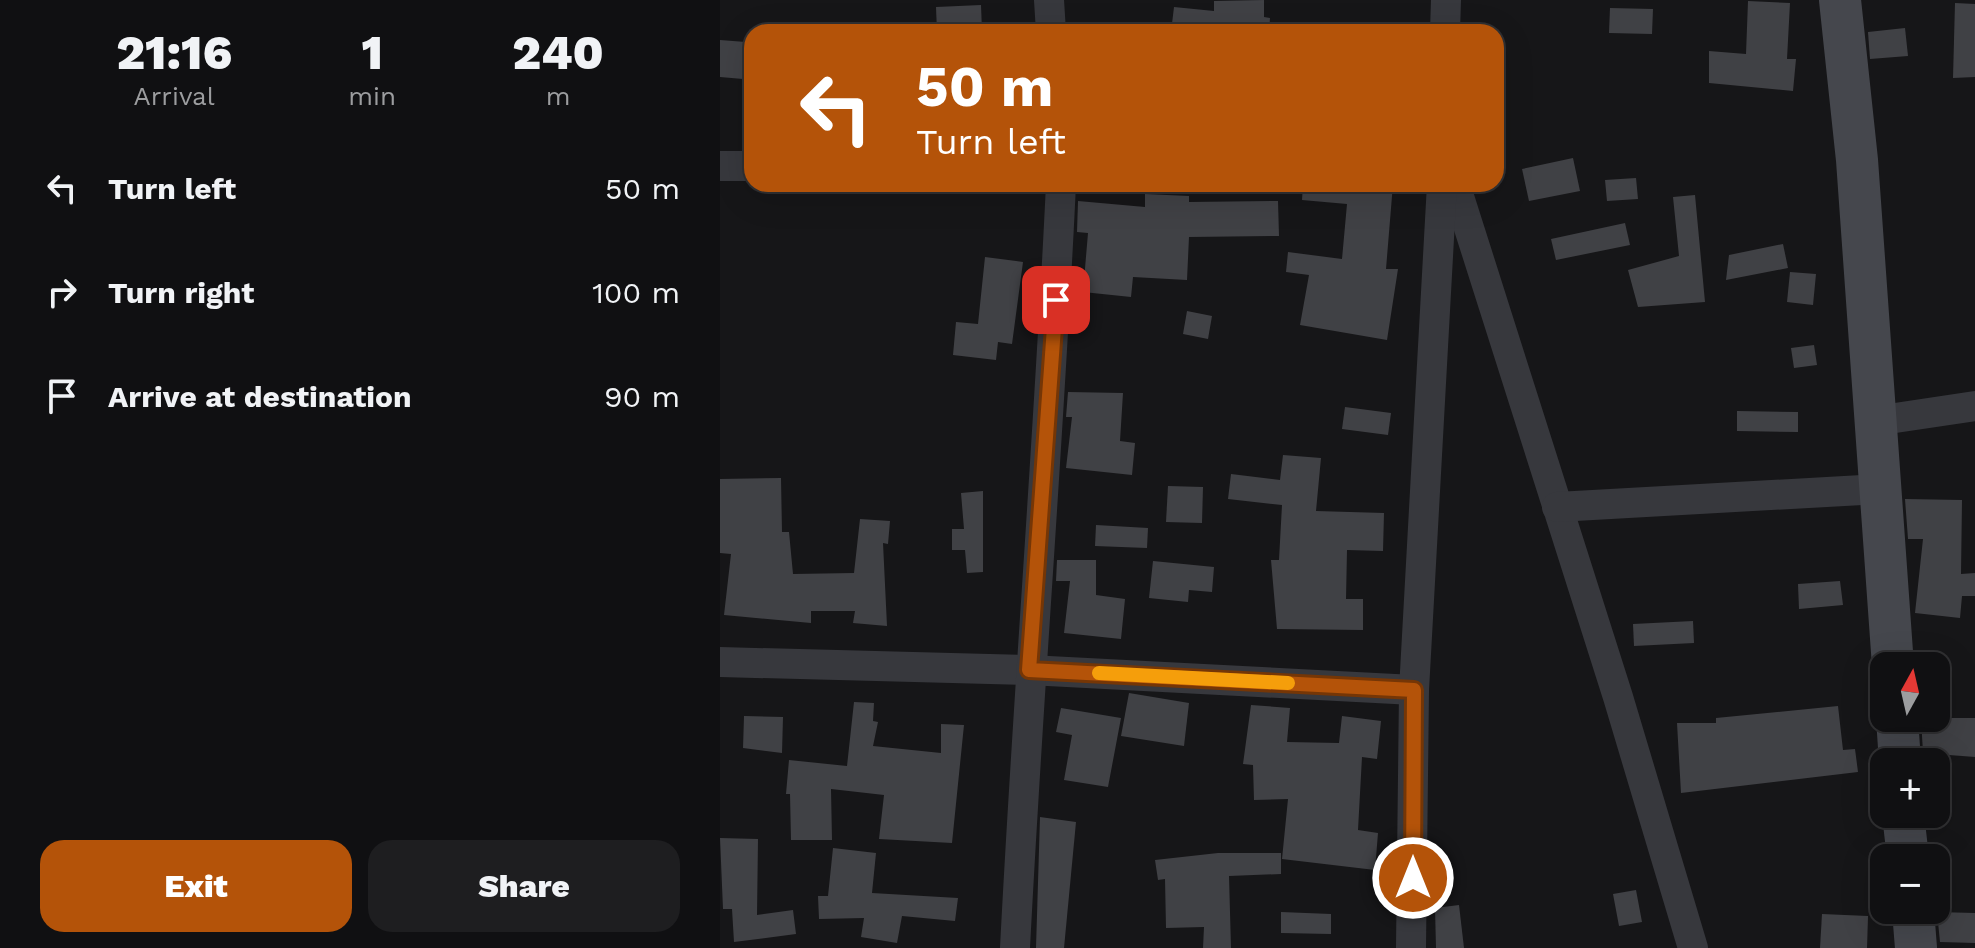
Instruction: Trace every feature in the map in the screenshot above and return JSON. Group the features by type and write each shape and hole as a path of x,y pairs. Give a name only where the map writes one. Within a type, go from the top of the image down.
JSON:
{"street":[{"path":"1049,0 1050,24"},
{"path":"1445,24 1446,0"},
{"path":"1840,0 1857,160 1892,652"},
{"path":"720,166 744,166"},
{"path":"1015,948 1029,670 1050,415 1061,192"},
{"path":"1411,948 1414,690 1442,192"},
{"path":"1458,192 1693,948"},
{"path":"1875,421 1975,406"},
{"path":"1557,507 1880,489"},
{"path":"720,662 1029,670 1414,690"},
{"path":"1914,924 1916,948"}],"building":[{"path":"1264,0 1264,17 1270,18 1270,24 1172,24 1174,7 1214,11 1214,1"},
{"path":"1748,1 1790,3 1787,59 1796,59 1793,91 1709,83 1709,51 1746,54"},
{"path":"1955,3 1975,4 1975,77 1953,78"},
{"path":"981,5 982,24 937,24 936,7"},
{"path":"1610,8 1653,9 1652,34 1609,33"},
{"path":"1905,28 1908,56 1870,59 1868,32"},
{"path":"720,40 744,42 743,79 720,77"},
{"path":"1573,158 1580,191 1529,201 1522,169"},
{"path":"1636,178 1638,199 1607,201 1605,180"},
{"path":"1302,192 1392,192 1386,269 1398,269 1387,340 1300,325 1309,275 1286,272 1288,252 1342,259 1347,204 1302,200"},
{"path":"1145,194 1189,196 1189,202 1278,201 1279,236 1189,237 1187,280 1133,277 1131,297 1083,292 1088,233 1077,232 1078,201 1145,207"},
{"path":"1695,195 1705,302 1638,307 1628,270 1679,256 1673,197"},
{"path":"1625,223 1630,245 1556,260 1551,239"},
{"path":"1783,244 1788,268 1726,280 1729,255"},
{"path":"985,257 1023,262 1012,344 998,342 996,360 953,355 956,322 978,324"},
{"path":"1790,272 1816,274 1813,305 1787,302"},
{"path":"1187,311 1212,316 1208,339 1183,334"},
{"path":"1814,345 1817,365 1794,368 1791,348"},
{"path":"1068,392 1123,393 1120,441 1135,443 1132,475 1066,468 1072,417 1066,417"},
{"path":"1345,407 1391,413 1388,435 1342,429"},
{"path":"1737,411 1798,412 1798,432 1737,431"},
{"path":"1283,455 1321,458 1316,511 1384,513 1383,551 1347,550 1346,599 1363,599 1363,630 1277,629 1271,560 1279,560 1282,505 1228,499 1231,474 1280,480"},
{"path":"781,478 782,532 789,532 793,574 854,573 860,519 890,521 888,544 883,543 887,626 853,623 855,611 811,611 811,623 724,615 731,554 720,553 720,479"},
{"path":"1168,486 1203,487 1202,523 1166,522"},
{"path":"983,491 983,572 967,573 965,550 952,550 952,529 964,529 961,493"},
{"path":"1905,499 1962,500 1961,574 1975,573 1975,596 1962,596 1960,618 1915,613 1923,539 1908,539"},
{"path":"1096,525 1148,528 1147,548 1095,546"},
{"path":"1057,560 1096,560 1096,595 1125,599 1121,639 1064,633 1070,581 1056,581"},
{"path":"1153,561 1214,567 1212,592 1189,590 1188,602 1149,598"},
{"path":"1840,581 1843,605 1799,609 1798,584"},
{"path":"1693,621 1694,643 1634,646 1633,624"},
{"path":"1129,693 1189,703 1184,746 1121,736"},
{"path":"854,702 874,703 873,721 878,722 873,746 941,753 941,724 964,725 952,843 879,839 884,795 831,789 832,840 791,840 790,794 786,794 789,760 847,766"},
{"path":"1251,705 1290,708 1287,742 1339,743 1342,716 1381,721 1377,759 1362,757 1358,830 1378,833 1375,870 1282,859 1288,799 1254,800 1253,765 1243,764"},
{"path":"1838,706 1843,750 1855,749 1858,772 1681,793 1677,723 1716,723 1716,718"},
{"path":"1061,708 1121,718 1108,787 1064,780 1072,735 1056,732"},
{"path":"744,716 783,717 782,753 743,748"},
{"path":"1950,718 1975,718 1975,757 1950,755 1950,748 1923,748 1922,732 1950,732"},
{"path":"1040,817 1076,822 1064,948 1036,948"},
{"path":"720,838 758,839 757,915 793,910 796,934 734,942 732,909 723,909"},
{"path":"833,848 876,853 872,893 958,898 955,921 902,916 897,943 861,937 864,918 819,919 818,896 828,896"},
{"path":"1218,853 1281,853 1281,874 1229,876 1231,948 1203,948 1204,927 1166,928 1165,879 1158,880 1155,860"},
{"path":"1636,890 1642,922 1619,926 1613,894"},
{"path":"1459,905 1464,948 1436,948 1435,908"},
{"path":"1281,912 1331,914 1331,934 1281,933"},
{"path":"1950,912 1975,913 1975,943 1940,942 1938,924 1950,924"},
{"path":"1822,914 1868,916 1867,948 1820,948"}],"slow traffic":[{"path":"1099,673 1288,683"}],"route":[{"path":"1056,300 1029,670 1414,690 1413,878"}]}
